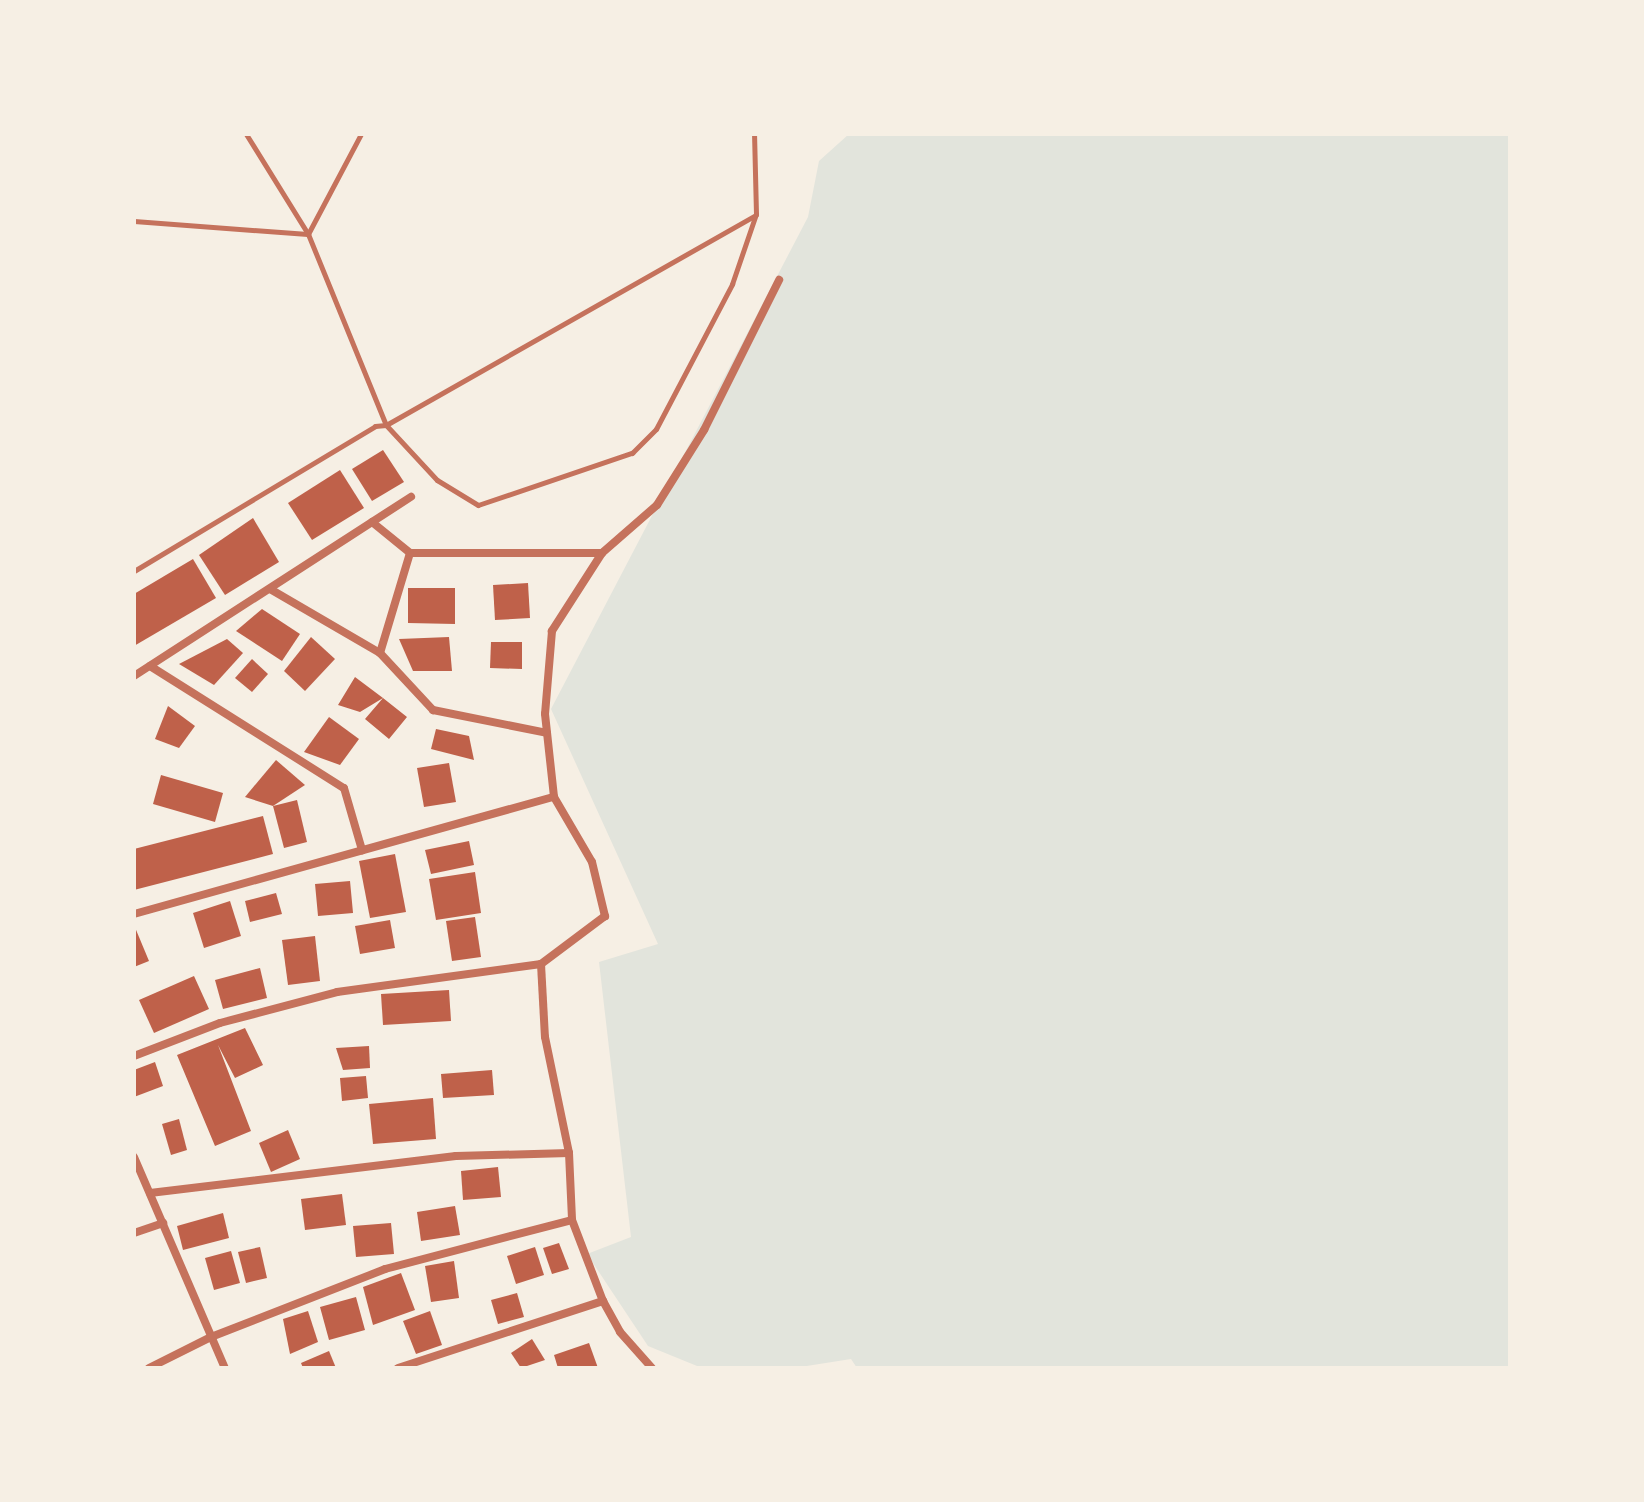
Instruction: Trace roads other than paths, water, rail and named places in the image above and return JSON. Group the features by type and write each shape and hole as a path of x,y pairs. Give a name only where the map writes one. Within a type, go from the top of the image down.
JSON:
{"street":[{"path":"134,1056 220,1023 337,992 541,964 605,916 592,862 554,797 547,733 552,631 602,553 657,505 704,430 779,280"},
{"path":"134,676 411,497"},
{"path":"372,522 410,553 602,553"},
{"path":"380,653 410,553"},
{"path":"270,589 380,653 433,710 547,733"},
{"path":"150,666 344,788 362,850"},
{"path":"134,914 554,797"},
{"path":"541,964 545,1037 569,1153 572,1220 603,1301 620,1332 652,1368"},
{"path":"150,1193 456,1156 569,1153"},
{"path":"134,1157 225,1368"},
{"path":"149,1368 211,1337 385,1269 572,1220"},
{"path":"134,1233 163,1223"},
{"path":"398,1368 603,1301"}],"lane":[{"path":"246,134 308,234 386,425 437,480 478,505 632,453 656,429 711,323 756,214 754,134"},
{"path":"308,234 361,134"},
{"path":"134,571 375,426 386,425 756,214"},
{"path":"134,221 308,234"}]}
